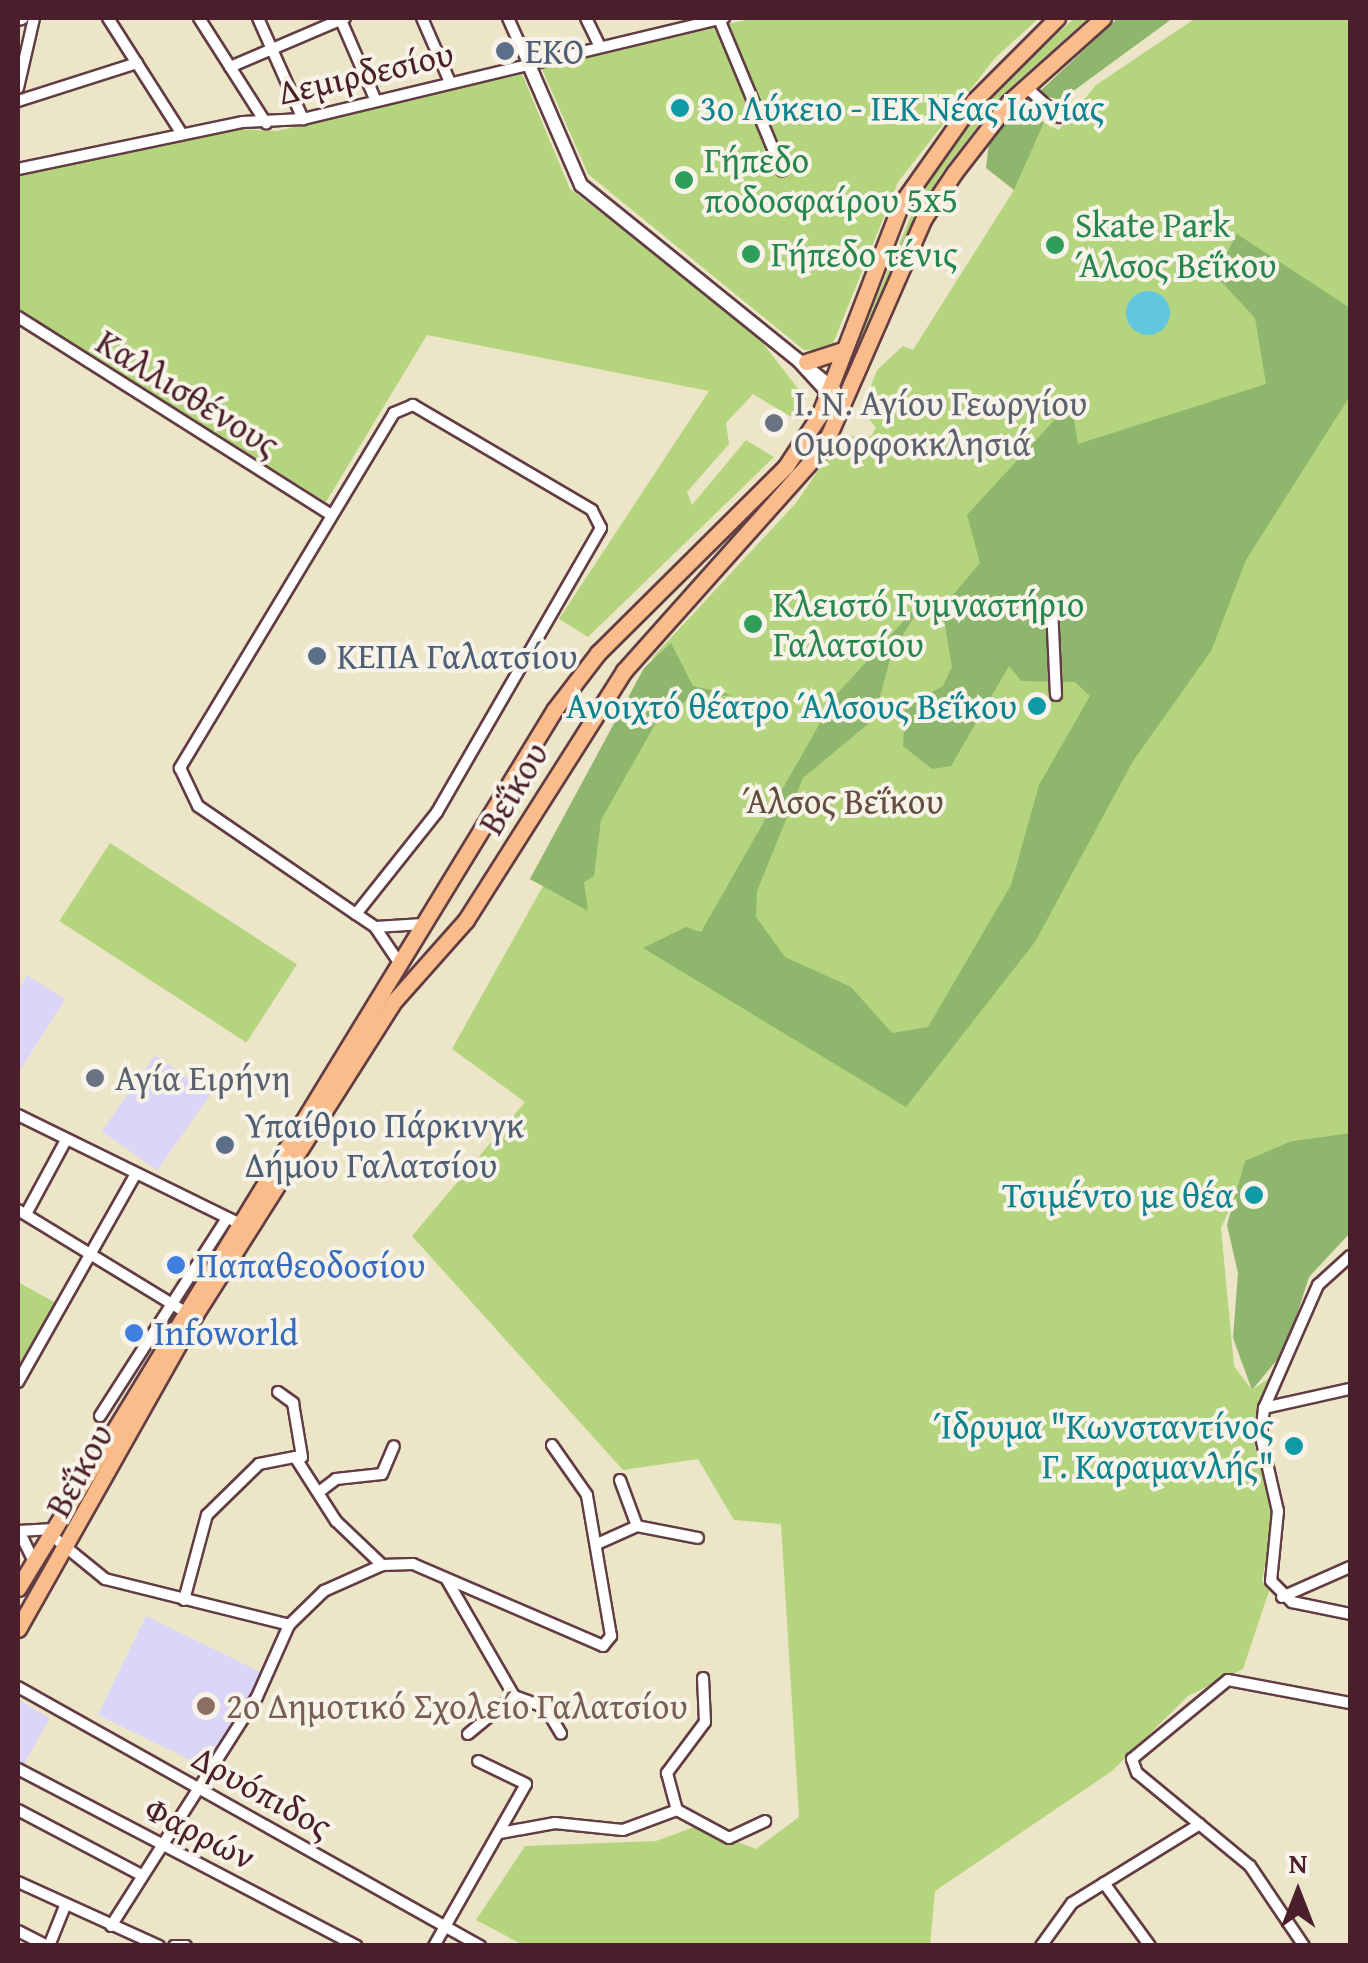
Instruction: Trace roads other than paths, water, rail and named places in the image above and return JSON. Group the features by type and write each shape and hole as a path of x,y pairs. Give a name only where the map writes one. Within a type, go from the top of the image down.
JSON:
{"main road":[{"name":"Βεΐκου","path":"18,1588 178,1306 428,922 568,690 786,466 827,393 914,181 973,102 1058,18"},
{"name":"Βεΐκου","path":"18,1629 66,1554 196,1313 395,1000 466,920 624,670 800,480 846,403 924,218 1025,86 1103,18"},
{"path":"801,360 843,350"}],"street":[{"path":"18,88 34,18"},
{"path":"108,18 182,134"},
{"path":"199,18 266,123"},
{"path":"258,18 303,118"},
{"path":"230,67 342,18 376,100"},
{"path":"422,18 450,82"},
{"path":"508,18 582,185 801,360 827,393 846,403"},
{"path":"586,18 600,47"},
{"path":"716,18 782,170"},
{"name":"Δεμιρδεσίου","path":"18,170 182,134 303,118 716,18"},
{"path":"18,101 137,63"},
{"path":"1025,86 1059,118"},
{"name":"Καλλισθένους","path":"18,318 330,514"},
{"path":"356,914 437,812 601,528 592,510 413,405 394,413 330,514 187,744 180,775 198,806 356,914 376,927 400,965"},
{"path":"1052,607 1056,695"},
{"path":"376,927 428,922"},
{"path":"18,1114 65,1142 231,1220"},
{"path":"65,1142 22,1212 178,1306 100,1416"},
{"path":"18,1382 135,1175"},
{"path":"1347,1258 1318,1285 1264,1408 1261,1442 1278,1510 1270,1573 1282,1597 1350,1614"},
{"path":"1264,1408 1350,1389"},
{"path":"278,1392 293,1404 302,1457 319,1492 382,1566"},
{"path":"111,1926 198,1788 289,1625 324,1591 382,1566 413,1564 603,1646 611,1636 587,1495 552,1444"},
{"path":"319,1492 336,1479 382,1474 394,1446"},
{"path":"184,1600 207,1516 260,1464 302,1457"},
{"path":"620,1480 637,1526"},
{"path":"597,1544 637,1526 698,1538"},
{"path":"34,1562 19,1532 52,1532 66,1554 105,1579 289,1625"},
{"path":"1282,1597 1350,1566"},
{"path":"447,1580 514,1696 545,1707 561,1734"},
{"path":"703,1678 705,1722 667,1772 678,1810 729,1838 765,1821"},
{"path":"1304,1946 1250,1866 1134,1770 1136,1751 1228,1680 1350,1703"},
{"name":"Δρυόπιδος","path":"18,1687 480,1946"},
{"path":"468,1734 514,1696"},
{"path":"434,1946 526,1784 478,1762"},
{"name":"Φαρρών","path":"18,1769 357,1946"},
{"path":"18,1810 143,1876"},
{"path":"500,1833 555,1824 624,1830 678,1810"},
{"path":"1040,1946 1059,1915 1200,1824"},
{"path":"18,1882 159,1946"},
{"path":"1104,1883 1150,1946"},
{"path":"18,1931 48,1946 65,1906"},
{"path":"174,1946 186,1946"}],"water":[{"path":"1148,291 1163,298 1170,313 1163,328 1148,335 1133,328 1126,313 1133,298"}],"place":[{"name":"ΕΚΟ","path":"505,51"},
{"name":"3ο Λύκειο - ΙΕΚ Νέας Ιωνίας","path":"680,108"},
{"name":"Γήπεδο ποδοσφαίρου 5x5","path":"684,180"},
{"name":"Skate Park Άλσος Βεΐκου","path":"1055,245"},
{"name":"Γήπεδο τένις","path":"751,254"},
{"name":"Ι. Ν. Αγίου Γεωργίου Ομορφοκκλησιά","path":"774,423"},
{"name":"Κλειστό Γυμναστήριο Γαλατσίου","path":"753,624"},
{"name":"ΚΕΠΑ Γαλατσίου","path":"317,656"},
{"name":"Ανοιχτό θέατρο Άλσους Βεΐκου","path":"1037,706"},
{"name":"Αγία Ειρήνη","path":"95,1078"},
{"name":"Υπαίθριο Πάρκινγκ Δήμου Γαλατσίου","path":"225,1145"},
{"name":"Τσιμέντο με θέα","path":"1254,1195"},
{"name":"Παπαθεοδοσίου","path":"176,1265"},
{"name":"Infoworld","path":"134,1333"},
{"name":"Ίδρυμα \"Κωνσταντίνος Γ. Καραμανλής\"","path":"1294,1446"},
{"name":"2ο Δημοτικό Σχολείο Γαλατσίου","path":"206,1706"}],"park label":[{"name":"Άλσος Βεΐκου","path":"843,801"}]}
